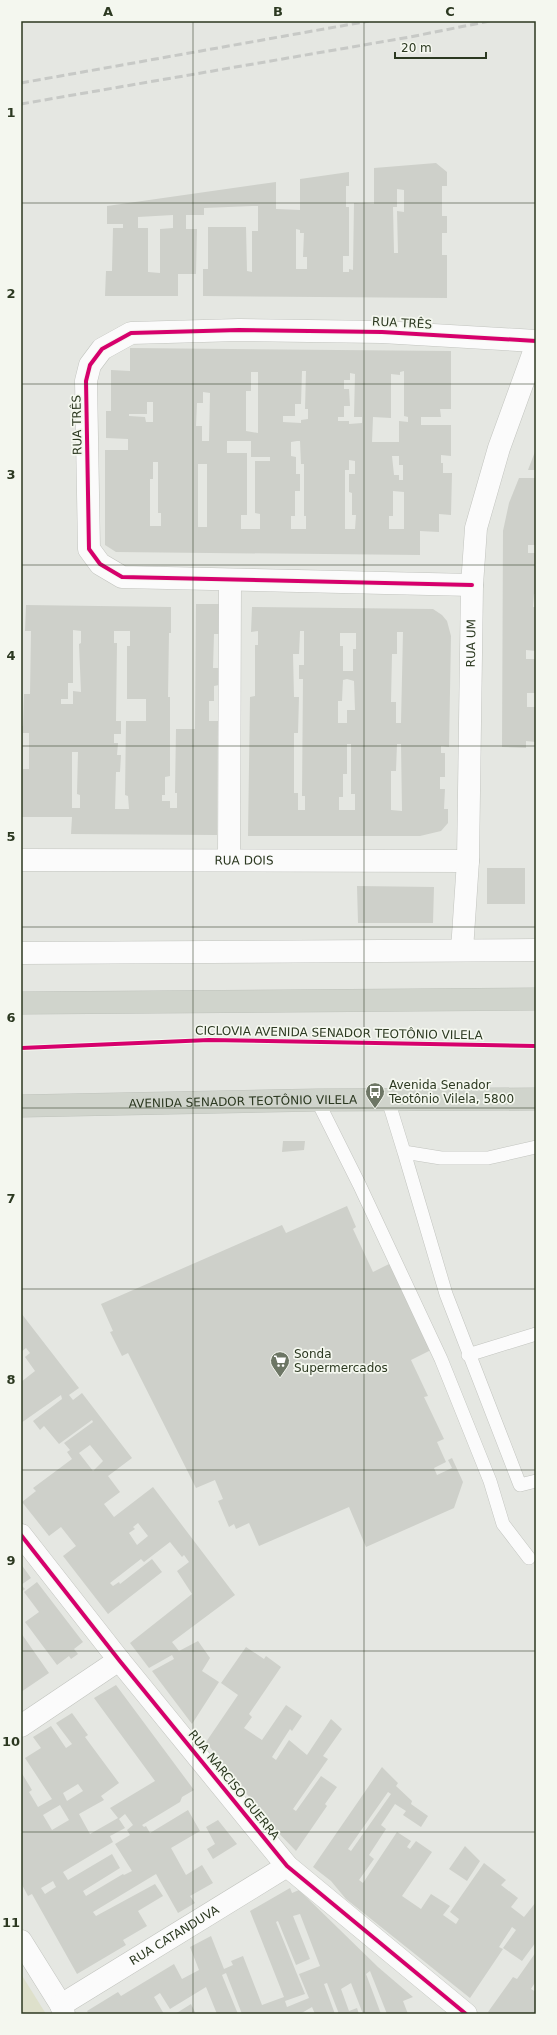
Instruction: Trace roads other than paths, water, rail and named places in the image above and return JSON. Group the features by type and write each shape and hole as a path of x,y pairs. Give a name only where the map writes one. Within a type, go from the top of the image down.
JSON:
{"main road":[{"path":"21,1003 536,999"},
{"name":"AVENIDA SENADOR TEOTÔNIO VILELA","path":"21,1106 317,1100 536,1099"}],"street":[{"name":"RUA TRÊS","path":"472,585 122,577 100,564 89,549 86,381 90,365 102,348 131,333 239,330 382,332 536,341"},
{"name":"RUA UM","path":"462,950 468,861 472,585 476,528 500,448 536,346"},
{"path":"228,860 230,580"},
{"name":"RUA DOIS","path":"21,860 468,861"},
{"path":"21,953 536,950"},
{"name":"RUA NARCISO GUERRA","path":"21,1534 119,1660 287,1866 466,2014"},
{"path":"21,1726 119,1660"},
{"name":"RUA CATANDUVA","path":"63,2010 287,1866"},
{"path":"21,1941 63,2010"}],"lane":[{"path":"317,1100 359,1184 441,1359 490,1481 503,1524 528,1558"},
{"path":"388,1100 446,1294 468,1355 520,1485 536,1481"},
{"path":"404,1152 440,1158 488,1158 536,1147"},
{"path":"468,1355 536,1334"}],"railway":[{"path":"21,83 369,21"},
{"path":"21,104 410,37 490,21"}],"place":[{"name":"Avenida Senador Teotônio Vilela, 5800","path":"375,1109"},
{"name":"Sonda Supermercados","path":"280,1378"}]}
